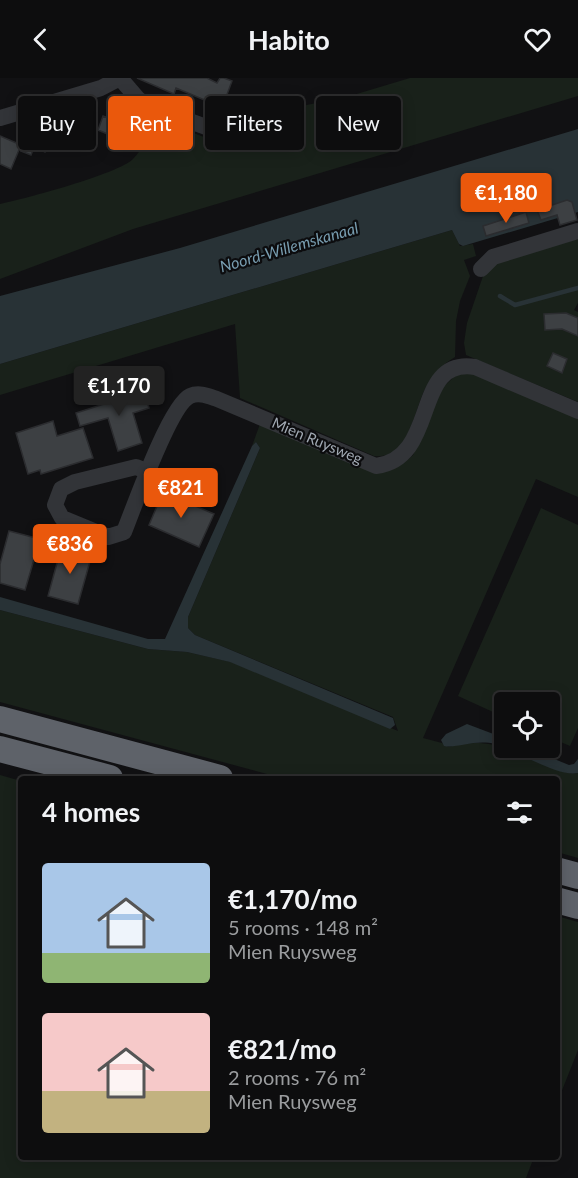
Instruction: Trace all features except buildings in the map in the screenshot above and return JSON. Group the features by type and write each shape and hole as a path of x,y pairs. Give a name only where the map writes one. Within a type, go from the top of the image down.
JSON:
{"highway":[{"path":"0,718 213,776"},
{"path":"0,748 103,776"},
{"path":"560,871 578,876"},
{"path":"560,901 578,906"}],"street":[{"path":"0,118 101,88 120,78 146,105 205,127"},
{"path":"482,269 493,257 578,231"},
{"name":"Mien Ruysweg","path":"149,472 136,467 75,482 61,489 55,505 62,518 108,537 124,532 180,403 190,396 202,394 376,466 388,465 409,449 439,379 451,368 464,365 476,367 578,411"}],"shaded area":[{"path":"410,78 578,78 578,96 401,149 401,96 350,96"},
{"path":"316,103 316,150 397,150 133,229 0,279 0,204 109,172 133,159 140,150 193,150 193,133 205,137 205,150 304,150 304,106"},
{"path":"452,230 460,246 473,244 476,256 464,260 470,276 460,301 456,321 455,357 441,367 430,380 402,444 395,451 385,455 374,456 240,398 235,324 0,395 0,364"},
{"path":"578,239 578,303 574,310 578,312 578,402 466,355 464,343 467,323 483,276 496,262"},
{"path":"473,372 578,418 578,497 536,479 423,738 448,747 475,743 494,745 494,758 531,758 562,771 578,773 578,858 560,853 560,776 275,776 0,702 0,610 148,649 187,652 231,662 398,731 393,717 195,635 188,628 188,617 260,448 256,442 252,446 260,424 379,473 384,472 401,465 413,455 443,387 456,375"},
{"path":"541,508 578,525 578,728 570,746 560,742 560,692 494,692 494,712 458,696"},
{"path":"0,775 18,780 18,1160 533,1160 526,1178 0,1178"},
{"path":"560,917 578,922 578,1050 560,1095"}],"water":[{"name":"Noord-Willemskanaal","path":"578,129 578,212 463,246 459,244 452,230 0,364 0,296 180,248"},
{"path":"256,442 260,448 188,617 188,628 195,635 393,718 395,725 390,729 230,662 187,652 148,649 0,610 0,597 148,639 165,639 252,446"},
{"path":"467,724 494,734 494,744 444,746 441,740 446,734"},
{"path":"527,758 552,758 569,765 574,764 578,759 578,773 569,773"}],"waterway":[{"path":"500,296 515,305 578,288"}]}
